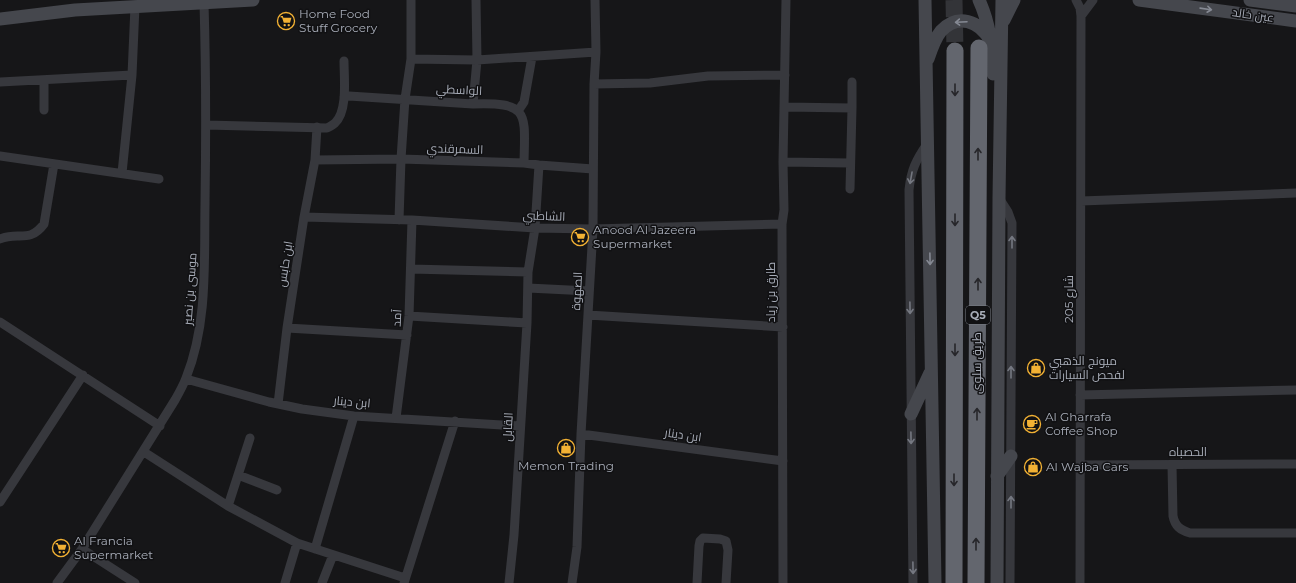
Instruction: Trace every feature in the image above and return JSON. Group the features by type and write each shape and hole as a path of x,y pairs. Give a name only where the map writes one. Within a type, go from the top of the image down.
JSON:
{"highway":[{"name":"طريق سلوى","path":"976,583 985,45"},
{"name":"طريق سلوى","path":"954,583 955,51"}],"main road":[{"path":"0,19 75,5 135,6 251,0"},
{"path":"914,0 925,25"},
{"path":"925,0 935,583"},
{"path":"925,25 932,6 936,0"},
{"path":"979,0 985,13 985,45"},
{"name":"طريق سلوى","path":"997,583 999,198 1002,0"},
{"path":"1002,24 1014,0"},
{"name":"عين خالد","path":"1139,0 1296,21"},
{"name":"عين خالد","path":"1250,0 1296,6"},
{"path":"925,66 936,38 949,24 955,22 967,22 982,28 985,45 993,65 994,161 999,198"},
{"path":"911,414 931,370"},
{"path":"997,476 1011,456"}],"street":[{"path":"399,220 405,99 411,59 411,0"},
{"path":"473,104 477,60 476,0"},
{"name":"الصهوة","path":"572,583 577,547 581,434 593,229 594,84 596,52 595,0"},
{"name":"طارق بن زياد","path":"783,583 782,224 784,210 783,162 786,0"},
{"name":"شارع 205","path":"1076,0 1082,16 1080,583"},
{"path":"1082,16 1093,0"},
{"name":"موسى بن نصير","path":"57,583 82,549 160,426 186,379 196,345 202,311 206,125 204,3"},
{"path":"122,173 132,76 135,6"},
{"path":"411,59 477,60 596,52"},
{"path":"524,163 524,126 521,115 518,111 524,102 532,57"},
{"path":"206,125 327,128 335,123 342,114 344,97 344,61"},
{"path":"594,84 650,83 708,76 785,75"},
{"path":"0,82 132,76"},
{"path":"44,80 44,110"},
{"path":"850,189 852,82"},
{"name":"الواسطي","path":"344,97 405,99 473,104 502,104 518,111"},
{"path":"785,107 852,108"},
{"name":"ابن حابس","path":"278,404 287,328 304,217 315,160 317,127"},
{"path":"913,583 909,190 910,177 914,165 927,144"},
{"path":"0,156 159,179"},
{"name":"السمرقندي","path":"315,160 401,159 524,163 593,169"},
{"path":"783,162 850,163"},
{"path":"0,239 5,237 32,235 44,224 54,164"},
{"name":"القابل","path":"509,583 514,535 527,323 528,272 535,228 539,165"},
{"path":"1081,201 1296,193"},
{"path":"999,198 1010,215 1012,223 1010,583"},
{"name":"الشاطبي","path":"304,217 412,220 535,228 593,229 782,224"},
{"name":"آمد","path":"396,418 409,316 412,220"},
{"path":"411,269 528,272"},
{"path":"528,288 589,291"},
{"path":"588,315 783,327"},
{"path":"409,316 527,323"},
{"path":"1,324 83,375 160,426"},
{"path":"287,328 407,335"},
{"path":"0,502 83,375"},
{"name":"ابن دينار","path":"186,379 302,409 354,416 520,426"},
{"path":"1080,395 1296,390"},
{"path":"315,549 354,416"},
{"path":"144,452 228,506 297,543 405,581 455,421"},
{"name":"ابن دينار","path":"581,434 783,461"},
{"path":"228,506 250,438"},
{"name":"الحصباه","path":"1080,465 1296,464"},
{"path":"1172,465 1174,522 1178,528 1183,531 1190,533 1296,533"},
{"path":"238,475 277,490"},
{"path":"697,583 699,546 700,541 703,538 720,539 726,542 728,550 726,583"},
{"path":"285,583 297,543"},
{"path":"82,549 135,583"},
{"path":"322,583 333,555"},
{"name":"موسى بن نصير","path":"62,583 71,565"}],"tunnel":[{"path":"954,0 955,51"}],"place":[{"name":"Home Food Stuff Grocery","path":"286,21"},
{"name":"Anood Al Jazeera Supermarket","path":"580,237"},
{"name":"ميونج الذهبي لفحص السيارات","path":"1036,368"},
{"name":"Al Gharrafa Coffee Shop","path":"1032,424"},
{"name":"Memon Trading","path":"566,448"},
{"name":"Al Wajba Cars","path":"1033,467"},
{"name":"Al Francia Supermarket","path":"61,548"}]}
